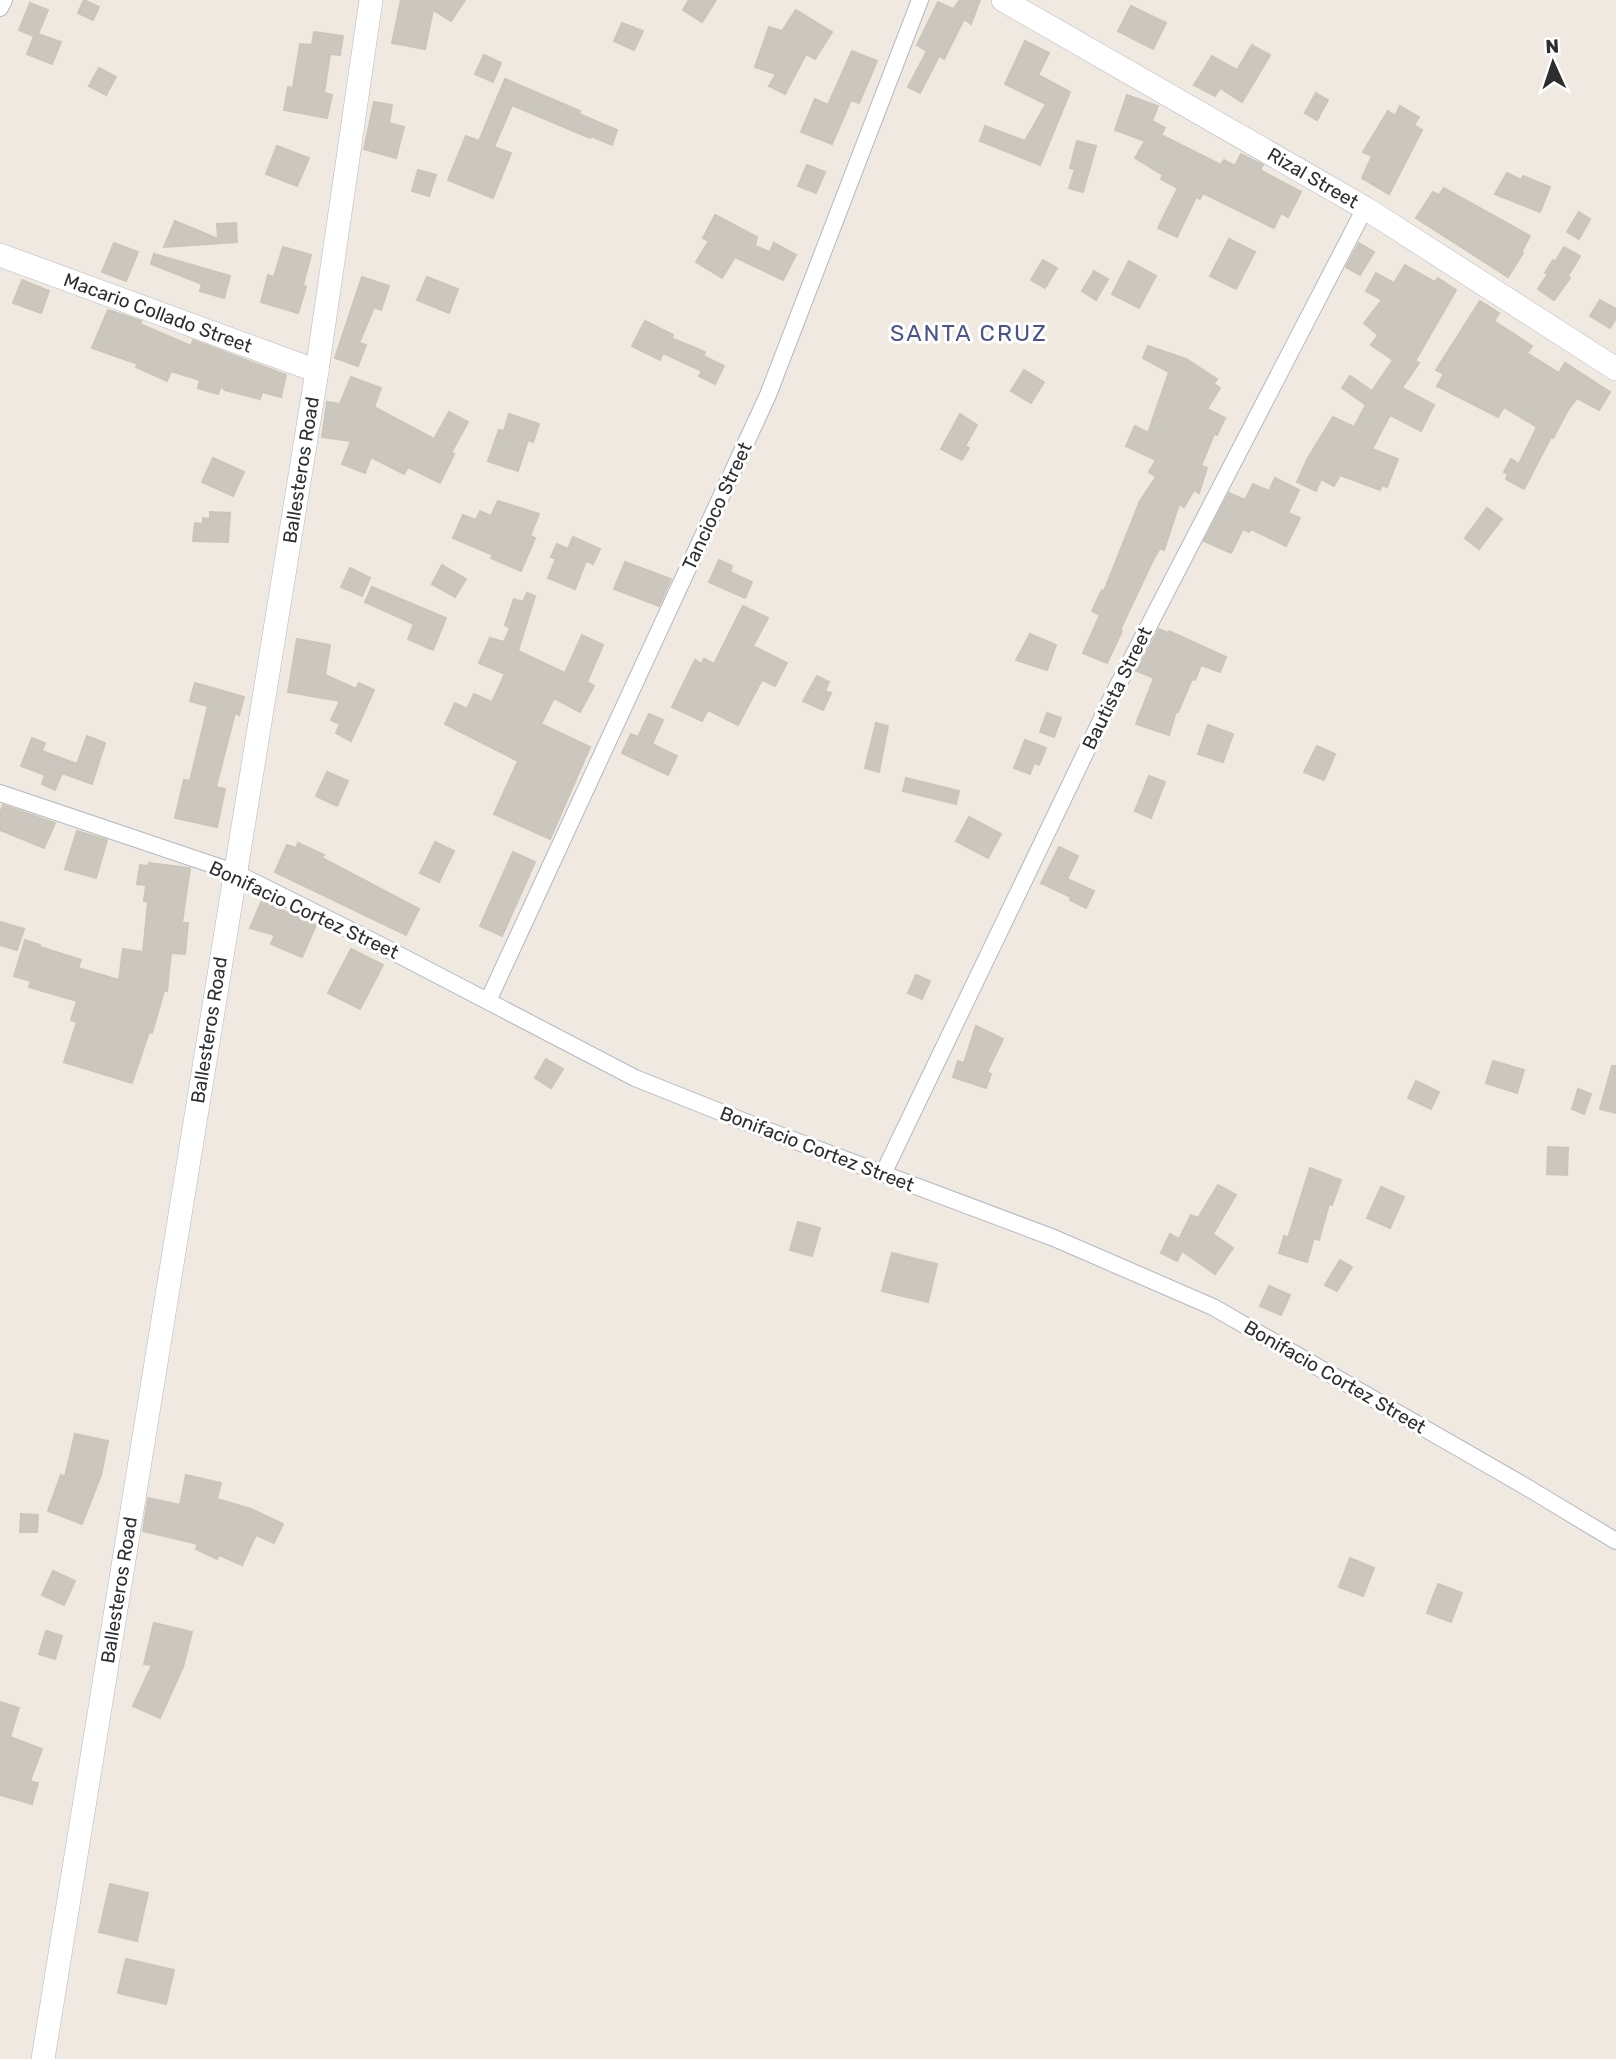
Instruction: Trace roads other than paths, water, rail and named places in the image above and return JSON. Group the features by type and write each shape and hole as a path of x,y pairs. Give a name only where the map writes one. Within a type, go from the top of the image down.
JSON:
{"main road":[{"name":"Ballesteros Road","path":"43,2059 317,371 371,0"},
{"name":"Rizal Street","path":"1003,0 1365,208 1616,369"},
{"name":"Macario Collado Street","path":"0,255 317,371"}],"street":[{"path":"0,8 4,0"},
{"name":"Tancioco Street","path":"488,1001 768,395 920,0"},
{"name":"Bautista Street","path":"883,1174 1116,689 1365,208"},
{"name":"Bonifacio Cortez Street","path":"0,793 234,872 635,1078 1054,1238 1213,1307 1616,1541"}],"district":[{"name":"SANTA CRUZ","path":"969,333"}]}
